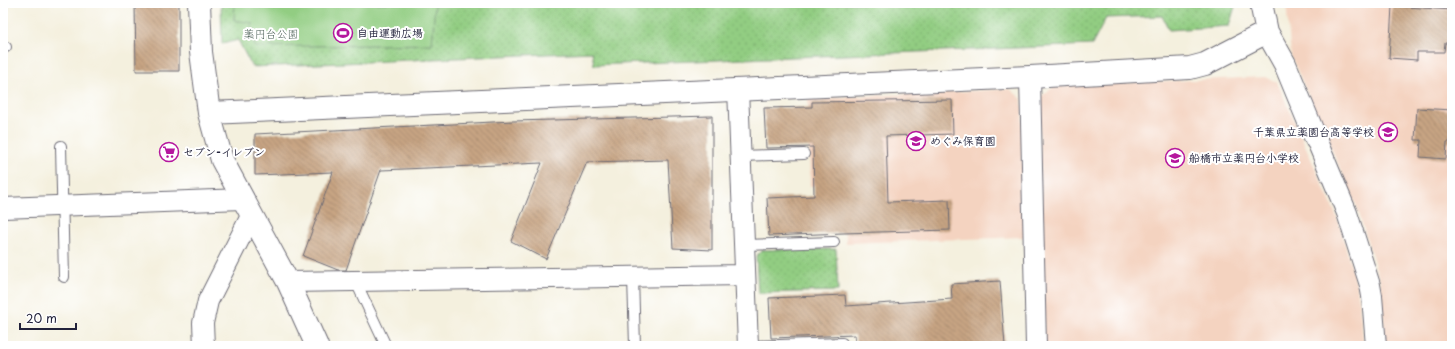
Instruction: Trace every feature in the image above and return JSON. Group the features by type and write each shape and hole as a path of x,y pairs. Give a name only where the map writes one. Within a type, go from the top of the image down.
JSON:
{"street":[{"path":"199,3 201,52 209,113 222,160 288,282 317,346"},
{"path":"1262,3 1267,32 1285,64 1347,213 1370,284 1376,346"},
{"path":"209,113 1030,77 1190,68 1205,64 1267,32"},
{"path":"1030,77 1036,346"},
{"path":"738,89 748,346"},
{"path":"3,208 63,206 247,207"},
{"path":"204,346 203,323 208,301 247,207"},
{"path":"288,282 745,275"}],"lane":[{"path":"61,146 64,277"},
{"path":"740,156 804,154"},
{"path":"744,245 834,242"},
{"path":"633,277 635,346"},
{"path":"355,280 386,346"},
{"path":"748,346 842,342"}],"shaded area":[{"name":"千葉県立薬園台高等学校","path":"1286,3 1452,3 1452,346 1386,346 1380,282 1357,207 1291,56"},
{"name":"船橋市立薬円台小学校","path":"1265,77 1277,82 1337,217 1357,286 1364,346 1044,346 1039,98 1055,86"},
{"name":"めぐみ保育園","path":"1010,89 1022,99 1025,237 846,243 845,184 810,186 808,99"}],"green space":[{"name":"薬円台公園","path":"221,3 1236,3 1229,26 1169,30 1162,16 1106,18 1092,45 594,65 592,52 252,67 238,40 222,44"},
{"name":"自由運動広場","path":"235,3 435,3 432,44 255,47 252,23 234,20"},
{"path":"836,249 838,291 758,293 756,256 762,250"}],"water":[{"path":"952,3 1005,3 1004,6 954,7"}],"building":[{"path":"135,3 179,3 179,71 136,71"},
{"path":"1392,6 1452,10 1452,43 1445,43 1444,52 1417,52 1417,60 1389,58"},
{"path":"952,100 953,134 886,136 888,202 949,200 950,230 769,236 767,198 814,196 813,147 766,148 764,108 812,107 812,102"},
{"path":"1417,108 1452,110 1452,142 1447,142 1446,159 1420,157 1421,140 1415,140"},
{"path":"712,116 712,250 673,248 668,160 587,162 546,259 511,241 542,163 381,170 346,270 338,270 303,256 333,172 255,175 255,134 513,121"},
{"path":"1000,281 1005,346 856,346 855,335 771,338 769,298 845,295 846,306 952,299 951,284"}],"place":[{"name":"自由運動広場","path":"343,33"},
{"name":"千葉県立薬園台高等学校","path":"1388,132"},
{"name":"めぐみ保育園","path":"916,141"},
{"name":"セブン-イレブン","path":"169,152"},
{"name":"船橋市立薬円台小学校","path":"1175,158"}]}
